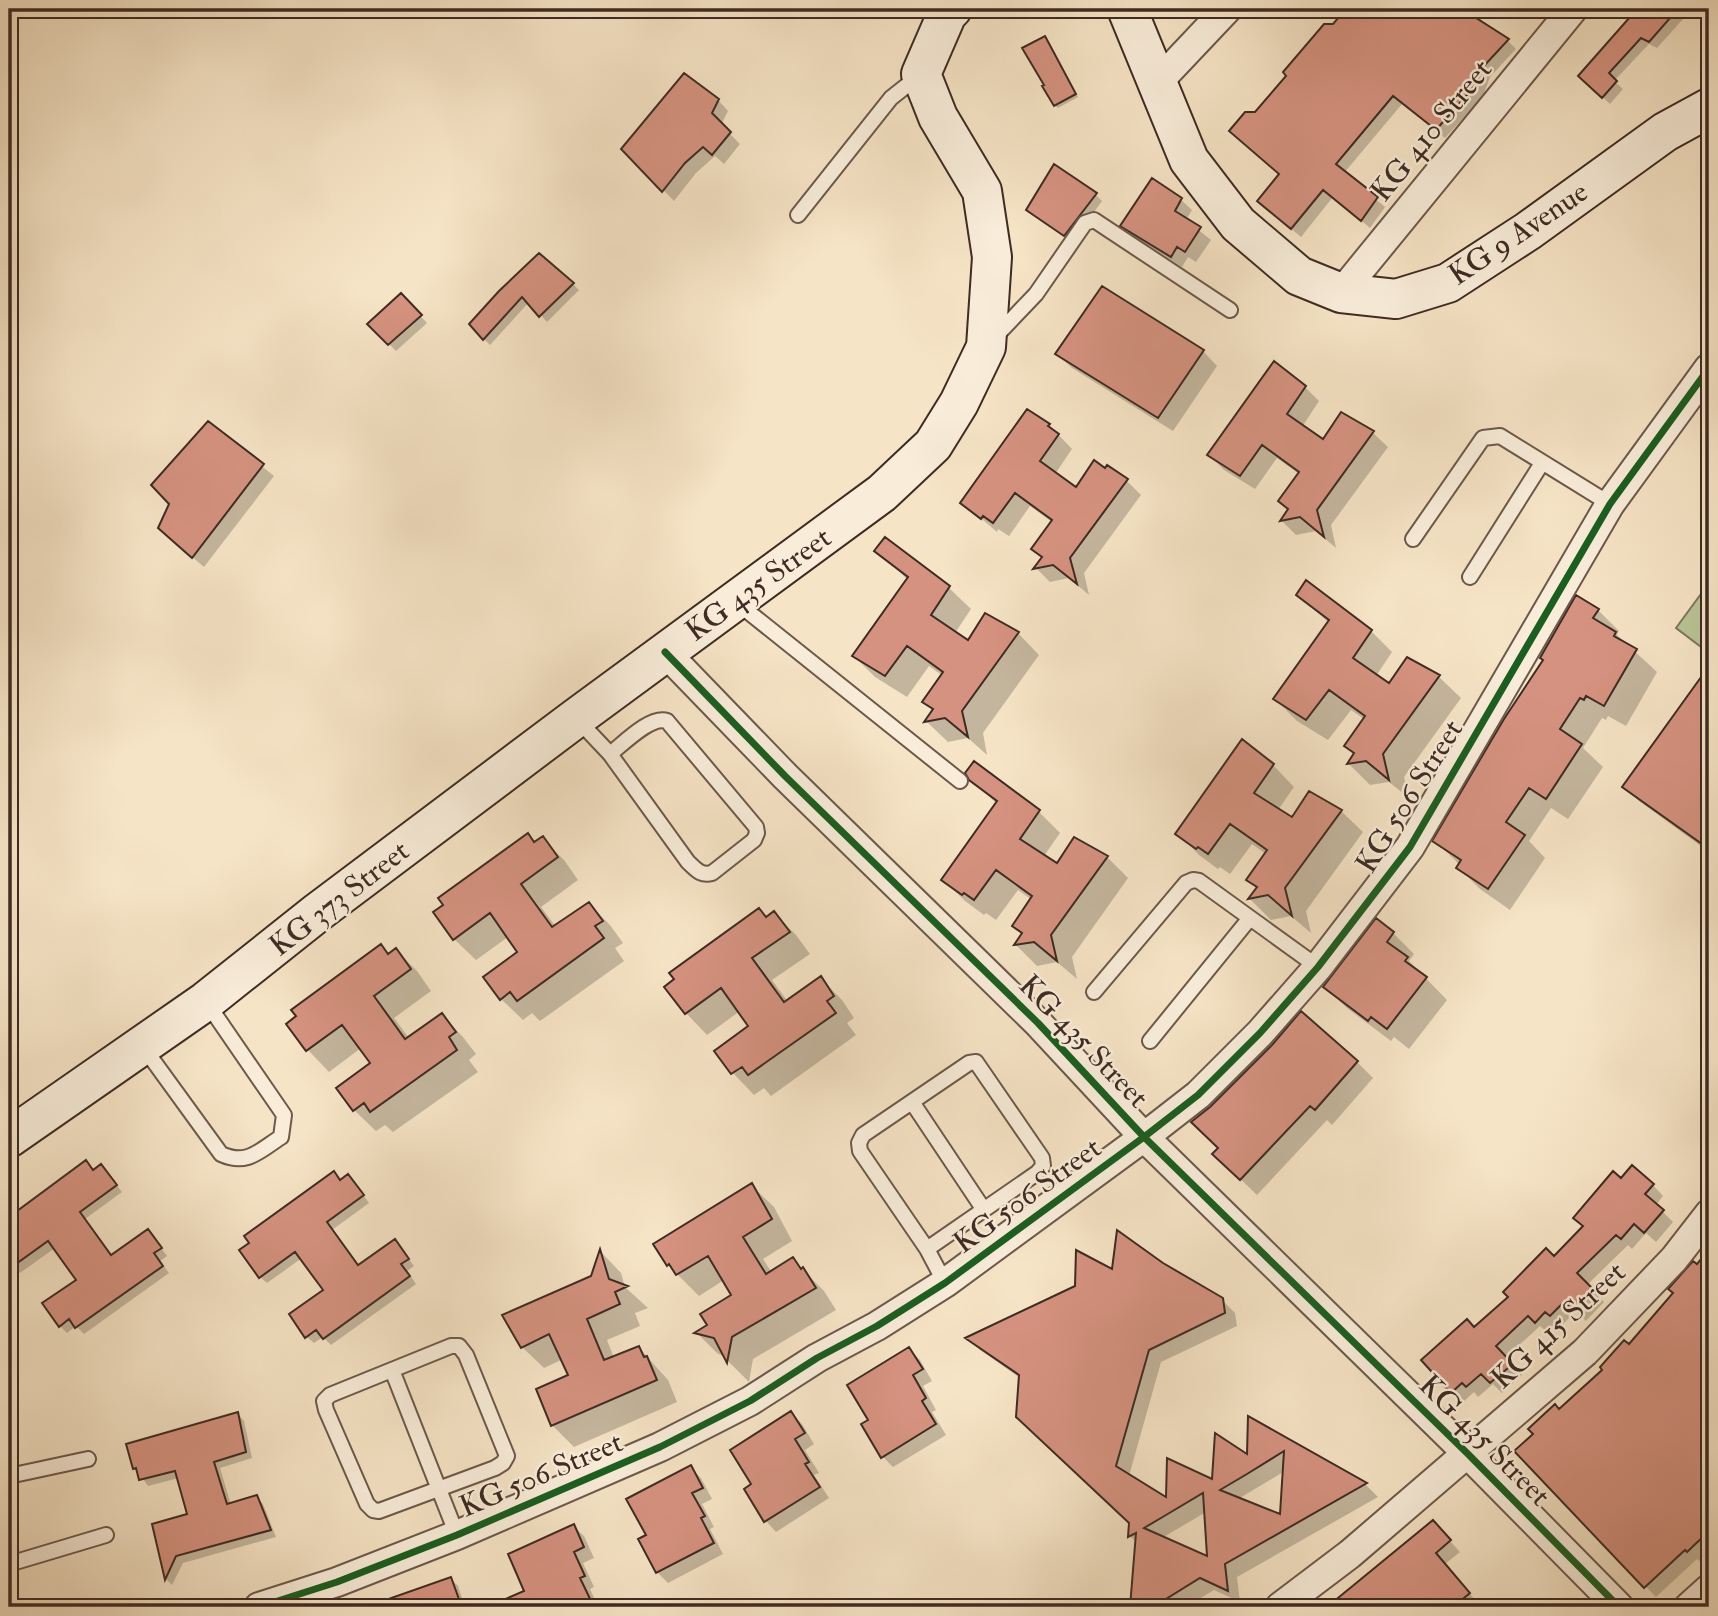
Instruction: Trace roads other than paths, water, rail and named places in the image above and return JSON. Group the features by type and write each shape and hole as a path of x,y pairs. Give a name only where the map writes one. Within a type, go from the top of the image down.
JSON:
{"main road":[{"path":"921,74 947,14 952,9"},
{"name":"KG 9 Avenue","path":"1127,9 1189,160 1238,223 1300,276 1341,293 1395,299 1448,283 1528,231 1665,132 1709,108"},
{"name":"KG 435 Street","path":"665,652 883,493 933,445 960,403 986,347 992,257 982,191 938,117 921,74"},
{"name":"KG 373 Street","path":"9,1138 206,1002 318,912 665,652"}],"street":[{"path":"1157,83 1227,9"},
{"name":"KG 410 Street","path":"1341,293 1573,9"},
{"name":"KG 506 Street","path":"259,1607 337,1582 457,1535 671,1441 750,1401 817,1358 877,1326 945,1283 1198,1095 1260,1033 1318,967 1410,847 1611,504 1709,368"},
{"name":"KG 435 Street","path":"665,652 785,776 1038,1023 1144,1137 1468,1454 1619,1607"},
{"name":"KG 415 Street","path":"1280,1607 1350,1554 1585,1352 1675,1258 1709,1214"},
{"path":"1689,1607 1709,1589"}],"lane":[{"path":"797,215 891,98 921,74"},
{"path":"986,347 1030,301 1085,223 1094,220 1230,310"},
{"path":"1413,540 1483,438 1500,436 1611,504"},
{"path":"1470,577 1542,463"},
{"path":"735,601 960,781"},
{"path":"576,718 610,754 688,862 704,875 712,873 754,840 756,827 667,721 662,719 654,722 610,754"},
{"path":"1094,992 1186,883 1193,880 1199,881 1318,967"},
{"path":"1150,1041 1250,918"},
{"path":"142,1045 220,1154 237,1160 247,1159 281,1137 284,1115 206,1002"},
{"path":"927,1249 1037,1173 1043,1166 1042,1158 976,1062 969,1063 863,1135 859,1143 860,1151 927,1249 945,1283"},
{"path":"912,1102 984,1210"},
{"path":"452,1346 459,1346 466,1355 507,1455 495,1468 437,1490 379,1511 373,1510 366,1504 324,1401 330,1395 452,1346"},
{"path":"392,1370 437,1490 457,1535"},
{"path":"9,1476 88,1459"},
{"path":"9,1564 106,1535"}]}
